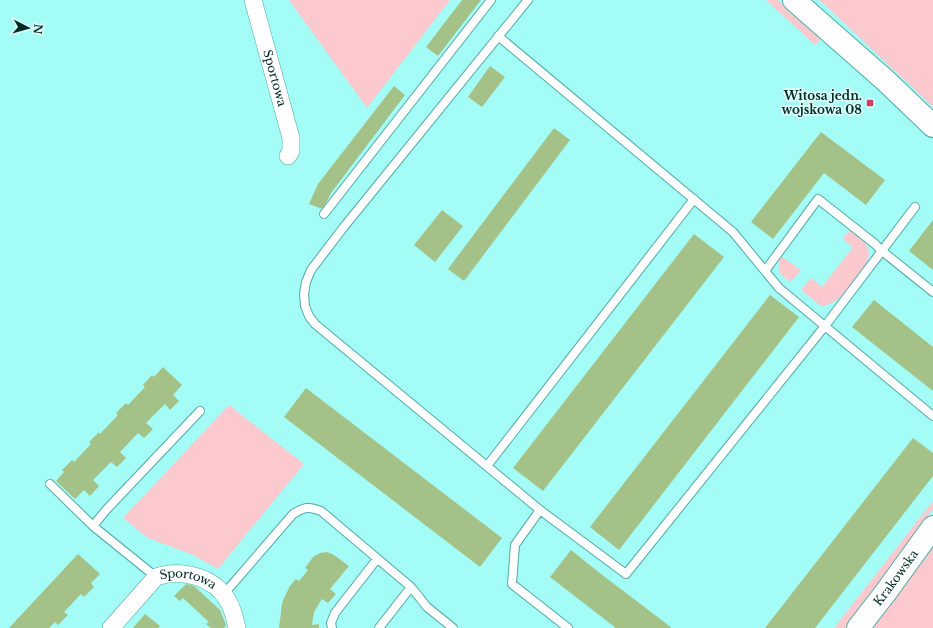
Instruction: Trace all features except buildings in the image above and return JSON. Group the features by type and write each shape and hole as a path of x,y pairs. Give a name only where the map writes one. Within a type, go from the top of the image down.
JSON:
{"main road":[{"path":"794,0 933,126"},
{"name":"Krakowska","path":"858,628 933,527"}],"street":[{"name":"Sportowa","path":"253,0 291,138 288,156"},
{"name":"Sportowa","path":"111,628 156,577 172,574 195,576 214,585 224,594 229,602 237,628"}],"lane":[{"path":"324,214 491,0"},
{"path":"528,0 315,264 306,282 304,294 305,306 309,316 315,324 540,510 626,574 824,326 915,208"},
{"path":"498,36 733,232 779,288 933,416"},
{"path":"487,466 694,199"},
{"path":"765,271 818,199 933,292"},
{"path":"93,526 106,510 200,411"},
{"path":"50,484 93,526 156,577"},
{"path":"224,594 293,514 303,509 312,508 321,511 411,587 427,606 453,628"},
{"path":"540,510 515,545 512,584 568,628"},
{"path":"332,628 331,623 336,613 377,559"},
{"path":"379,628 411,587"}],"shaded area":[{"path":"289,0 450,0 367,108"},
{"path":"766,0 778,0 821,39 815,45"},
{"path":"819,0 933,0 933,107 825,5"},
{"path":"851,230 867,245 869,254 868,260 841,297 828,305 821,306 802,291 802,289 811,278 822,287 853,247 844,240 844,236"},
{"path":"781,256 801,270 790,282 779,273"},
{"path":"229,405 304,464 218,569 191,554 148,538 123,518"},
{"path":"933,501 933,509 845,628 834,628"},
{"path":"933,548 933,628 871,628"}],"place":[{"name":"Witosa jedn. wojskowa 08","path":"870,103"}]}
